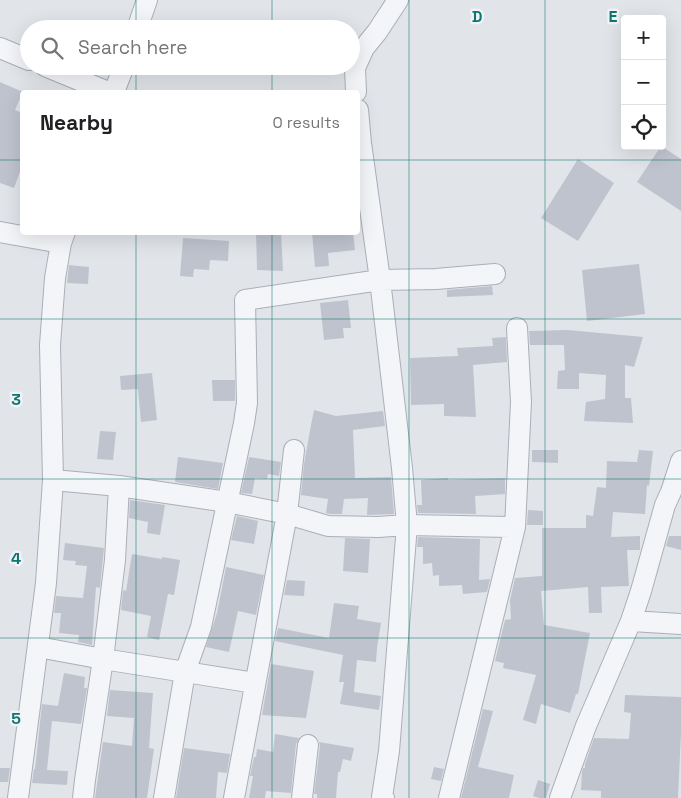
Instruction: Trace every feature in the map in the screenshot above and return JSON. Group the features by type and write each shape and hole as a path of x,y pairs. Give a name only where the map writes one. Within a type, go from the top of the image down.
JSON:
{"street":[{"path":"140,20 147,0"},
{"path":"360,57 364,48 378,32 398,0"},
{"path":"0,48 20,56"},
{"path":"67,75 103,90"},
{"path":"115,90 121,75"},
{"path":"355,75 356,90"},
{"path":"360,133 380,280 407,524 388,751 382,798"},
{"path":"0,232 20,234"},
{"path":"18,798 46,583 54,480 50,345 55,278 63,238 32,235"},
{"path":"164,798 185,672 200,627 244,423 247,403 245,300 380,280 495,274"},
{"path":"450,798 514,527 521,402 517,328"},
{"path":"234,798 287,514 294,450"},
{"path":"560,798 586,726 631,621 665,505 676,494 681,461"},
{"path":"54,480 118,486 227,502 287,514 328,526 378,527 407,524 514,527"},
{"path":"83,798 115,560 118,486"},
{"path":"631,621 681,624"},
{"path":"38,647 255,683"},
{"path":"302,798 308,745"}],"building":[{"path":"0,82 20,91 20,99 15,110 20,112 20,172 14,188 0,183"},
{"path":"666,149 681,159 681,211 637,182 658,150"},
{"path":"578,159 614,183 578,241 541,218"},
{"path":"256,235 281,235 283,271 257,270"},
{"path":"312,235 353,235 355,250 328,253 329,266 315,267"},
{"path":"183,238 229,241 228,261 210,260 209,270 194,269 193,277 180,276"},
{"path":"639,264 645,314 587,321 582,270"},
{"path":"69,265 89,267 88,284 67,283"},
{"path":"492,286 493,295 447,297 447,290"},
{"path":"348,300 351,328 343,328 344,338 324,340 320,303"},
{"path":"568,330 643,337 634,367 625,365 625,398 631,398 633,423 584,421 586,402 605,399 606,375 579,373 579,389 557,389 558,371 565,370 564,345 530,345 529,331"},
{"path":"506,337 507,362 473,365 476,417 444,416 444,404 411,405 410,358 458,356 457,348 493,346 492,338"},
{"path":"152,373 157,420 141,422 138,389 121,390 120,376"},
{"path":"212,380 235,380 235,401 213,401"},
{"path":"314,410 336,416 383,411 385,426 353,430 355,478 391,477 394,514 367,515 368,498 344,499 342,514 330,514 326,513 328,499 301,495 304,464"},
{"path":"100,431 116,432 113,460 97,459"},
{"path":"532,450 558,450 558,463 532,462"},
{"path":"639,450 653,451 649,486 647,485 645,514 613,512 611,537 640,536 640,550 627,550 629,586 601,587 602,613 589,613 588,587 541,591 544,625 590,633 578,694 576,694 570,713 541,704 536,724 523,720 536,675 503,668 504,663 495,661 505,620 511,619 510,600 515,578 542,576 542,528 586,528 586,515 593,516 597,487 606,488 607,461 637,462"},
{"path":"178,457 223,463 218,489 175,482"},
{"path":"249,457 281,462 279,476 268,474 267,479 255,478 252,494 241,493"},
{"path":"448,478 448,480 505,478 505,494 475,496 476,514 418,513 417,505 422,505 421,480"},
{"path":"130,500 165,505 160,535 147,533 148,522 129,518"},
{"path":"528,510 543,511 543,525 527,525"},
{"path":"237,516 258,521 254,544 231,540"},
{"path":"669,536 681,536 681,550 666,546"},
{"path":"418,537 480,539 479,580 490,579 487,592 463,594 462,585 439,586 439,575 433,576 432,563 423,564 423,547 417,547"},
{"path":"345,538 370,539 368,573 343,571"},
{"path":"65,543 104,548 100,588 96,587 92,645 78,642 79,635 59,633 61,613 54,613 56,596 83,598 87,566 75,565 76,561 63,560"},
{"path":"132,554 180,560 174,595 168,594 159,640 147,637 151,616 121,610 123,590 126,591"},
{"path":"226,567 264,575 256,615 238,611 229,652 206,647 217,613"},
{"path":"287,580 305,581 304,596 284,595"},
{"path":"334,603 359,606 357,619 381,623 376,662 357,660 354,692 381,696 379,710 340,704 344,682 339,682 343,655 275,641 278,628 329,638"},
{"path":"271,664 314,671 306,718 262,715"},
{"path":"64,673 85,677 84,688 87,688 81,724 52,721 47,770 68,771 67,785 32,783 42,704 58,706"},
{"path":"110,690 153,693 149,748 154,749 147,798 95,798 103,742 132,746 134,718 107,716"},
{"path":"625,695 681,697 678,798 601,798 601,791 581,790 583,768 585,768 594,738 629,739 631,713 624,712"},
{"path":"483,709 493,711 478,767 514,775 509,798 461,798"},
{"path":"275,734 299,738 296,744 291,793 266,791 265,798 249,798 253,776 250,776 257,749 273,752"},
{"path":"319,742 354,748 351,761 343,759 340,772 338,772 336,798 317,798 317,794 314,794"},
{"path":"184,748 230,754 227,773 218,772 216,798 176,798"},
{"path":"434,767 444,769 441,781 431,779"},
{"path":"0,768 10,768 8,782 0,782"},
{"path":"538,780 550,784 546,798 533,796"}]}
